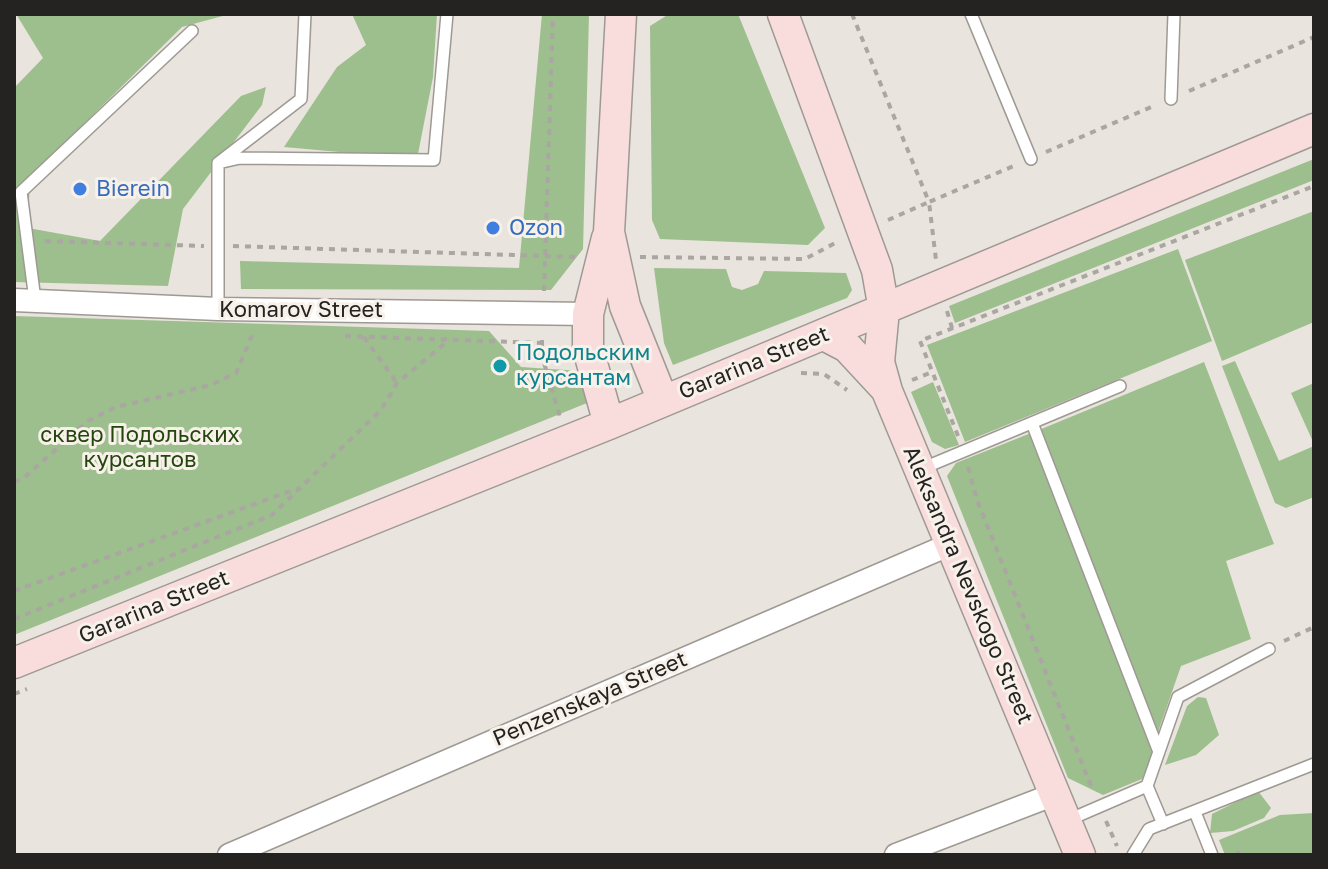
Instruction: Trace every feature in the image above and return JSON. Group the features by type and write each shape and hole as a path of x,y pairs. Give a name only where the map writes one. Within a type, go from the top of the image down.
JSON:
{"main road":[{"path":"609,424 588,349 588,314 608,249 621,14"},
{"name":"Aleksandra Nevskogo Street","path":"783,14 877,270 884,310 879,362 887,391 1080,855"},
{"name":"Gararina Street","path":"14,663 568,441 1314,129"},
{"path":"608,249 625,306 663,401"},
{"path":"824,335 847,347 887,391"}],"street":[{"name":"Komarov Street","path":"24,300 218,309 588,314"},
{"name":"Penzenskaya Street","path":"229,855 951,544"},
{"path":"896,855 1060,807"}],"lane":[{"path":"218,163 301,99 305,14"},
{"path":"218,163 240,158 434,160 447,14"},
{"path":"971,14 1031,159"},
{"path":"1171,99 1174,14"},
{"path":"24,300 27,240 21,192 192,31"},
{"path":"218,163 218,309"},
{"path":"920,469 1120,386"},
{"path":"1032,423 1159,752"},
{"path":"1163,824 1147,786 1178,697 1269,649"},
{"path":"1133,855 1149,829 1314,764"},
{"path":"1060,807 1100,807 1147,786"},
{"path":"1195,812 1212,855"}],"path":[{"path":"553,14 542,356 568,441"},
{"path":"852,14 929,202 939,287 952,328"},
{"path":"27,240 545,256 608,249 805,259 864,230 1314,37"},
{"path":"1121,855 977,500 964,451 920,341 1314,186"},
{"path":"14,482 25,477 88,421 116,407 211,385 236,373 253,333"},
{"path":"364,337 397,383"},
{"path":"14,619 272,515 381,410 397,383 449,340"},
{"path":"14,591 301,487"},
{"path":"1269,649 1314,627"}],"green space":[{"path":"16,14 230,14 182,27 30,177 28,228 100,241 241,96 266,87 262,105 183,209 168,286 14,282 14,88 43,58"},
{"path":"352,14 437,14 433,77 417,159 284,147 337,67 366,45"},
{"path":"542,14 589,14 583,249 551,290 241,289 240,261 519,268"},
{"path":"669,14 738,14 825,228 808,245 660,239 652,220 650,26"},
{"path":"1314,159 1314,180 955,323 949,306"},
{"path":"1314,211 1314,322 1222,361 1185,260"},
{"path":"1178,249 1212,341 965,442 927,345"},
{"path":"654,268 726,269 732,287 742,290 758,284 764,271 846,273 852,290 847,298 673,365 664,343"},
{"name":"сквер Подольских курсантов","path":"14,316 489,331 521,367 580,371 587,403 14,635"},
{"path":"1235,361 1279,461 1314,446 1314,497 1286,508 1275,503 1222,366"},
{"path":"1204,362 1274,544 1226,561 1251,639 1181,666 1158,732 1039,430"},
{"path":"933,382 959,445 945,449 932,442 911,392"},
{"path":"1314,383 1314,444 1291,393"},
{"path":"1031,433 1154,752 1142,779 1103,795 1068,778 947,476 956,463"},
{"path":"1198,697 1206,698 1219,735 1196,755 1165,765 1187,706"},
{"path":"1258,791 1271,808 1264,818 1233,831 1210,833 1212,814"},
{"path":"1314,813 1314,855 1225,855 1219,840 1280,815"}],"place":[{"name":"Bierein","path":"80,189"},
{"name":"Ozon","path":"493,228"},
{"name":"Подольским курсантам","path":"500,366"}]}
